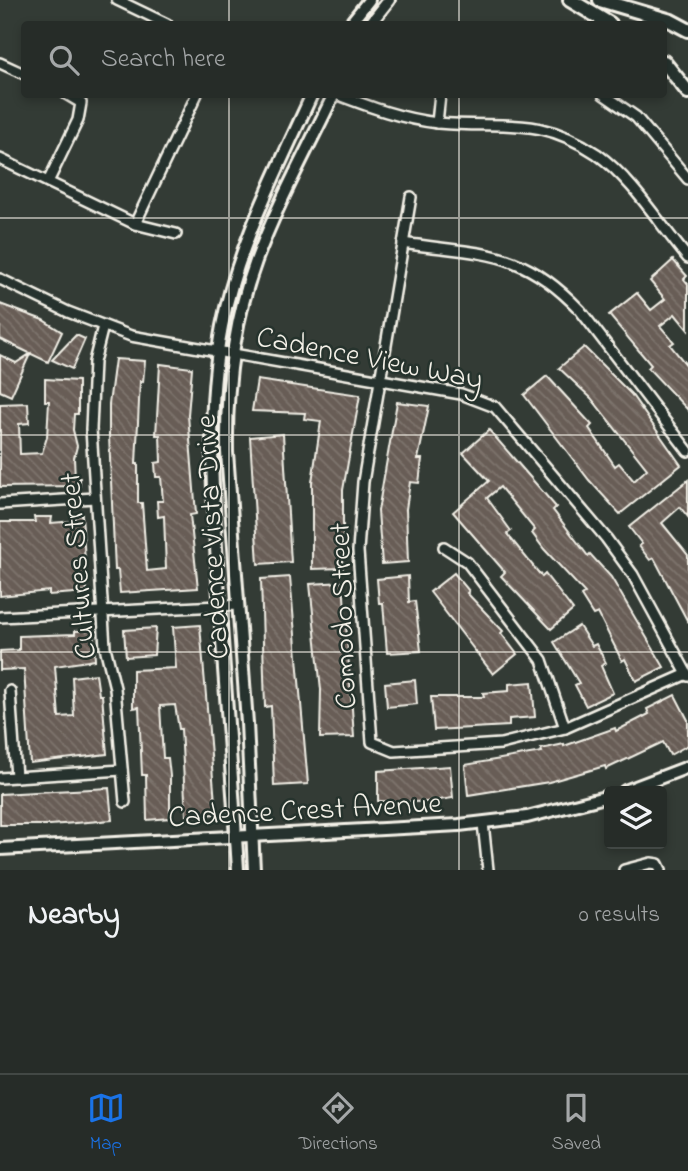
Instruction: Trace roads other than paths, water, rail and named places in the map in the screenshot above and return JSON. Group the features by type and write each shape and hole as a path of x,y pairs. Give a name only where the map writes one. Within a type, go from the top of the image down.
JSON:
{"main road":[{"path":"570,0 605,21"},
{"path":"600,0 671,20 688,30"},
{"path":"667,67 688,92"}],"street":[{"path":"117,0 161,21"},
{"path":"352,21 369,0"},
{"path":"372,21 389,0"},
{"path":"0,63 21,73"},
{"path":"48,182 78,120 81,103 73,98"},
{"path":"135,224 195,98"},
{"name":"Cadence Vista Drive","path":"238,870 210,439 218,353 228,301 247,239 310,98"},
{"name":"Cadence Vista Drive","path":"254,870 227,452 233,355 256,261 333,98"},
{"path":"346,98 392,115 436,122 519,123 556,132 597,155 620,174 684,247 688,258"},
{"path":"436,122 439,98"},
{"path":"609,98 636,117 688,179"},
{"path":"0,159 135,224 176,234"},
{"name":"Comodo Street","path":"411,197 363,482 358,551 372,742 394,751 474,746 501,744 565,728"},
{"path":"403,243 493,253 530,269 560,289 580,310 688,451"},
{"name":"Cadence View Way","path":"0,279 131,336 461,394 495,407 543,461 619,557 687,675"},
{"name":"Cultures Street","path":"103,326 94,362 91,429 105,648 115,688 125,802"},
{"path":"0,504 95,498"},
{"path":"444,547 467,562 542,660 565,728 687,675"},
{"path":"0,617 237,605"},
{"path":"10,691 16,777"},
{"path":"638,786 688,767"},
{"path":"0,778 122,770"},
{"name":"Cadence Crest Avenue","path":"0,849 483,823 539,814 604,797"},
{"path":"483,823 488,870"},
{"path":"624,870 651,863 659,867"}]}
